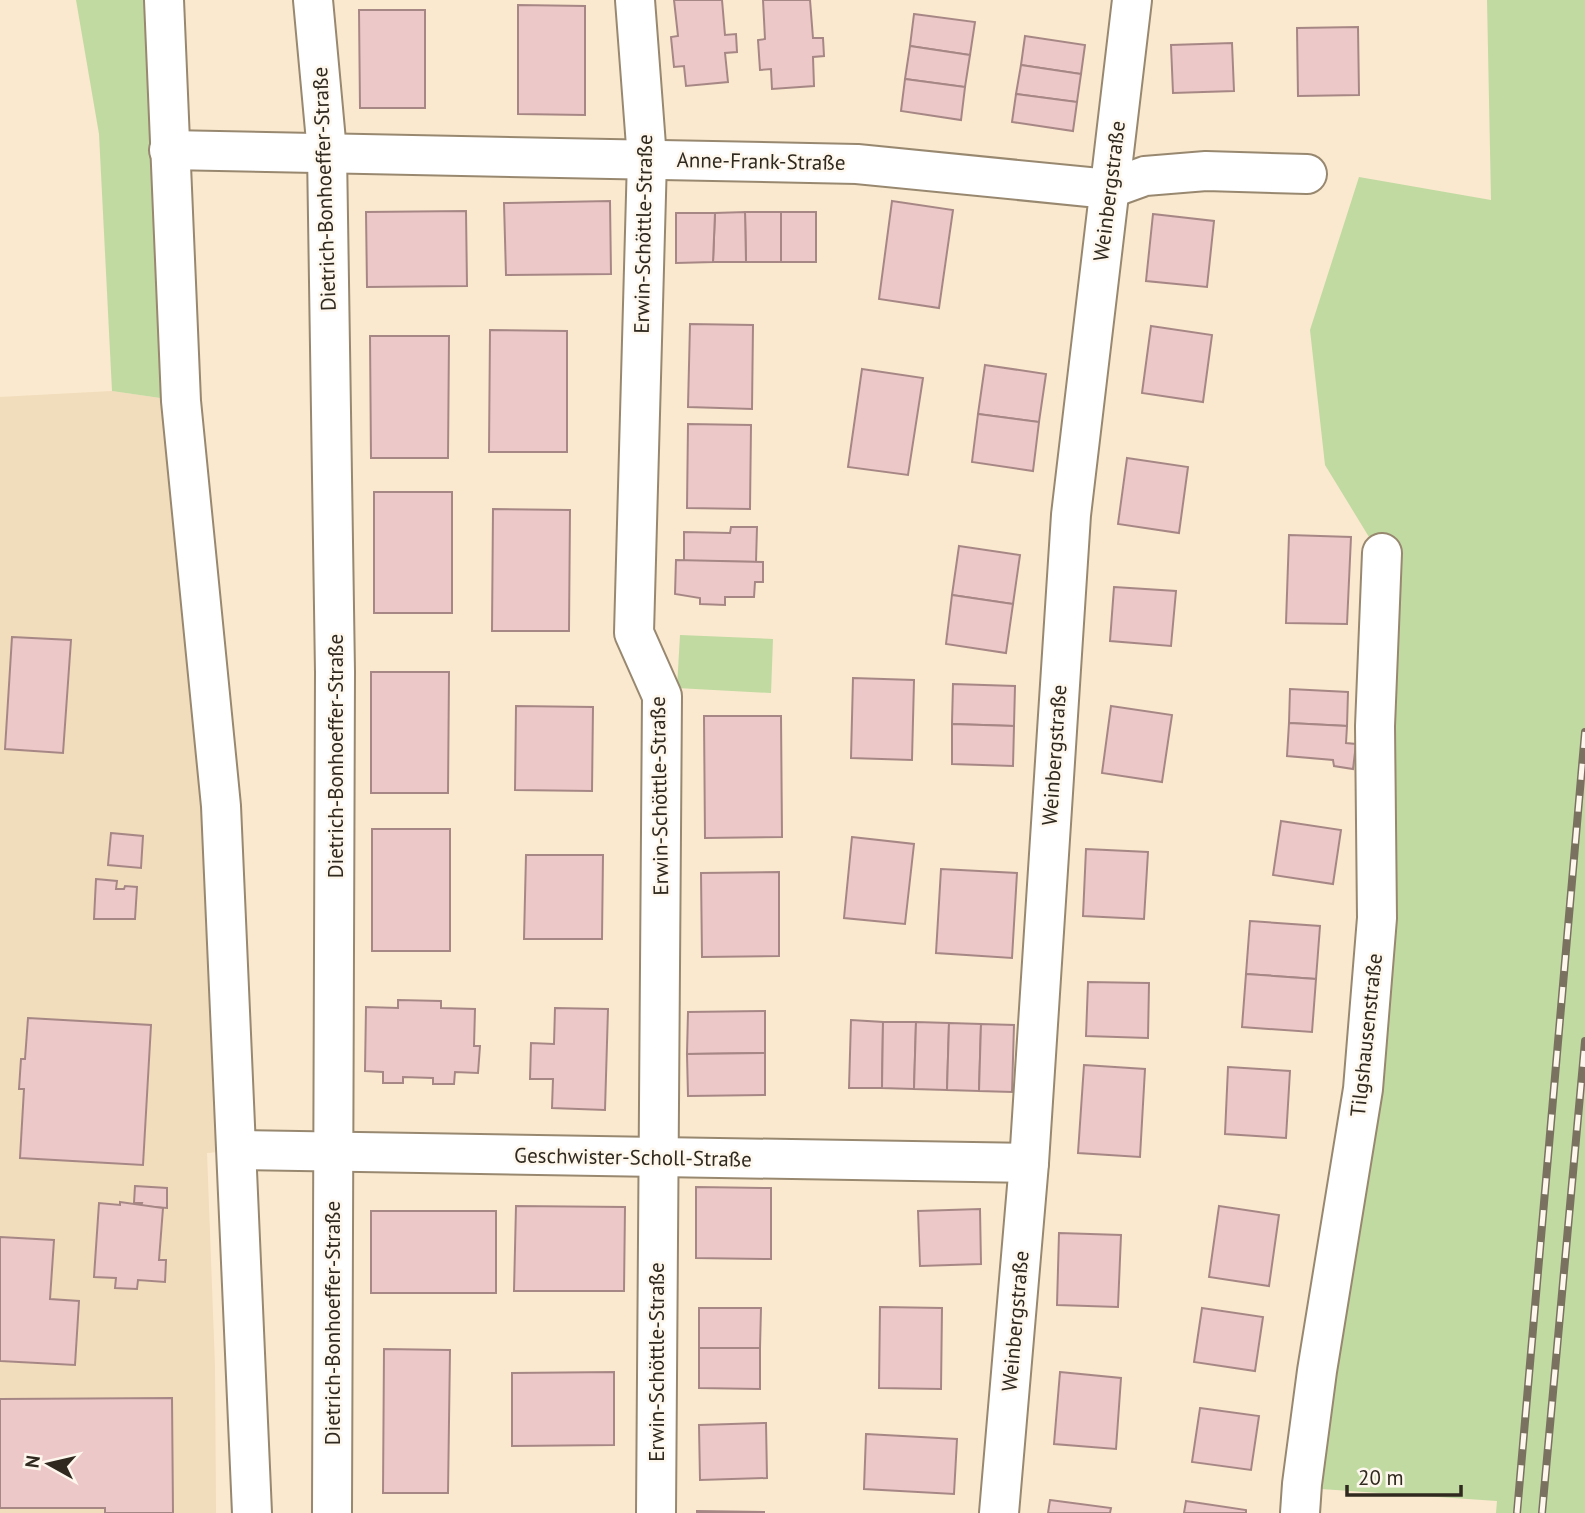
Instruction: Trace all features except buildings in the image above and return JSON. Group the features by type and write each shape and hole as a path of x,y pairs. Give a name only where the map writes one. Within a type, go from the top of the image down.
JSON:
{"street":[{"path":"164,0 181,401 220,806 252,1513"},
{"name":"Dietrich-Bonhoeffer-Straße","path":"313,0 327,152 335,672 331,1513"},
{"name":"Erwin-Schöttle-Straße","path":"635,0 647,159 634,633 662,696 656,1513"},
{"name":"Weinbergstraße","path":"999,1513 1029,1163 1071,515 1132,0"},
{"name":"Anne-Frank-Straße","path":"169,150 857,164 1109,189 1145,176 1206,171 1307,174"},
{"name":"Tilgshausenstraße","path":"1300,1513 1317,1371 1363,1090 1377,918 1375,726 1382,553"},
{"name":"Geschwister-Scholl-Straße","path":"237,1150 1029,1163"}],"shaded area":[{"path":"112,391 181,401 237,1150 207,1153 215,1367 216,1513 0,1513 0,397"}],"green space":[{"path":"76,0 165,0 181,401 112,391 99,134"},
{"path":"1487,0 1585,0 1585,1513 1496,1513 1497,1501 1321,1489 1398,572 1369,537 1325,465 1310,330 1359,177 1491,200"},
{"path":"680,635 773,639 771,693 677,688"}],"railway":[{"path":"1517,1513 1585,732"},
{"path":"1542,1513 1585,1041"}]}
